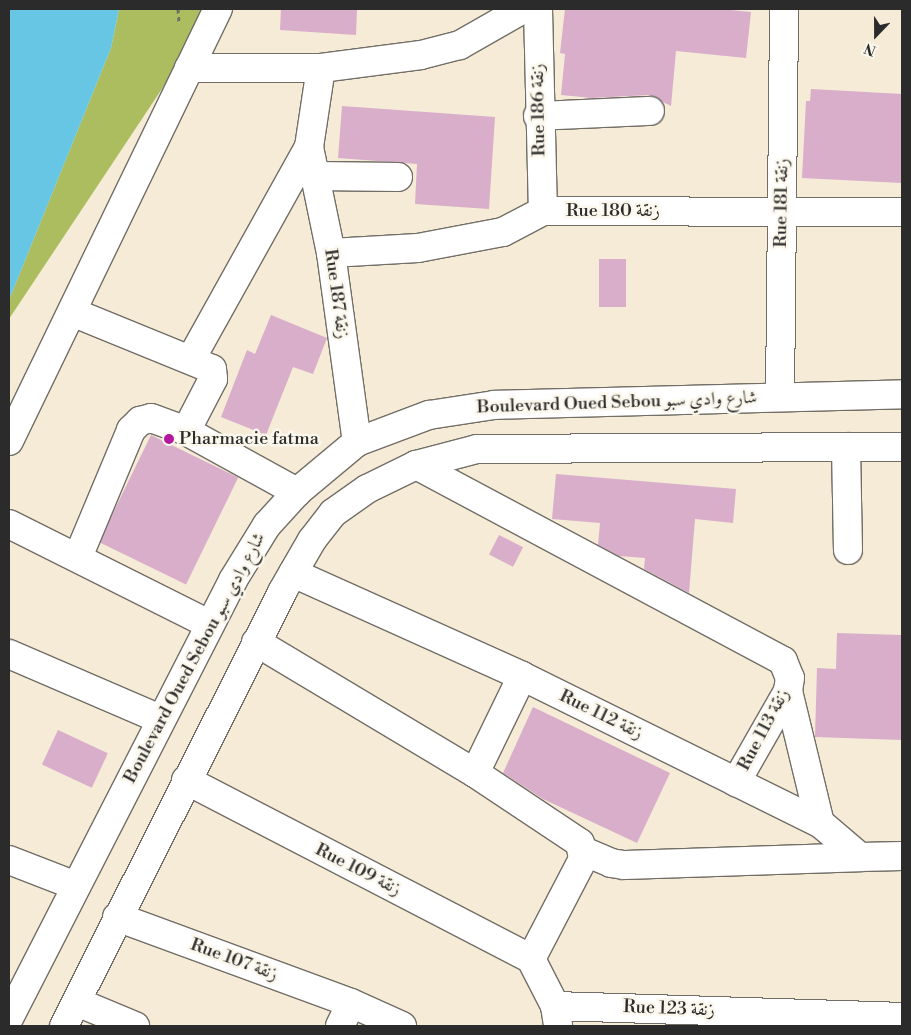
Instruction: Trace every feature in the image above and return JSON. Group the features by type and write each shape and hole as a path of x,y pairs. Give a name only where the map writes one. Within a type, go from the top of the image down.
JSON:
{"street":[{"path":"9,441 218,9"},
{"path":"189,68 321,68 421,55 460,45 523,9"},
{"name":"Rue 186 زنقة","path":"538,9 538,116 543,211"},
{"name":"Rue 181 زنقة","path":"780,397 784,9"},
{"path":"191,359 309,147 321,68"},
{"path":"538,116 650,111"},
{"name":"Rue 187 زنقة","path":"309,147 331,253 357,442"},
{"path":"315,176 398,177"},
{"name":"Rue 180 زنقة","path":"331,253 418,248 503,232 543,211 902,212"},
{"path":"72,312 212,369 214,374 186,431"},
{"name":"Boulevard Oued Sebou شارع وادي سبو","path":"9,1018 209,624 267,525 297,492 357,442 429,415 494,405 902,394"},
{"path":"78,557 131,430 140,420 151,418 186,431 297,492"},
{"path":"846,447 848,550"},
{"path":"64,1026 186,780 293,573 333,513 367,489 416,465 477,449 902,447"},
{"path":"416,465 783,660 820,823"},
{"path":"9,524 209,624"},
{"name":"Rue 112 زنقة","path":"293,573 522,676 820,823 860,856"},
{"path":"256,642 475,773 580,843 583,859 530,959 556,1016"},
{"path":"9,654 160,719"},
{"path":"475,773 522,676"},
{"name":"Rue 113 زنقة","path":"736,782 789,684"},
{"name":"Rue 109 زنقة","path":"186,780 530,959"},
{"path":"583,851 611,864 624,865 902,856"},
{"path":"9,860 76,886"},
{"name":"Rue 107 زنقة","path":"117,917 346,1014 402,1026"},
{"path":"77,1002 135,1026"},
{"name":"Rue 123 زنقة","path":"556,1016 797,1020 902,1017"}],"green space":[{"path":"119,9 215,9 9,319 9,300 111,48"}],"water":[{"path":"9,9 119,9 111,48 9,300"}],"building":[{"path":"281,9 357,9 356,35 280,30"},
{"path":"565,9 720,9 751,12 746,58 676,51 671,106 649,95 592,98 561,95 565,54 560,53"},
{"path":"811,89 902,94 902,183 802,178 806,101 810,101"},
{"path":"342,106 495,117 489,209 415,204 417,164 338,158"},
{"path":"599,259 626,259 626,307 599,307"},
{"path":"271,315 327,338 313,374 293,367 266,435 221,417 247,350 255,354"},
{"path":"151,435 238,478 186,584 99,542"},
{"path":"556,474 736,489 733,523 695,519 689,593 644,569 645,558 619,556 598,545 600,523 552,519"},
{"path":"499,535 523,547 513,567 489,555"},
{"path":"837,633 902,635 902,740 815,737 817,668 836,669"},
{"path":"533,707 670,773 637,843 543,799 503,773"},
{"path":"58,730 108,753 92,788 42,764"}],"place":[{"name":"Pharmacie fatma","path":"169,439"}]}
